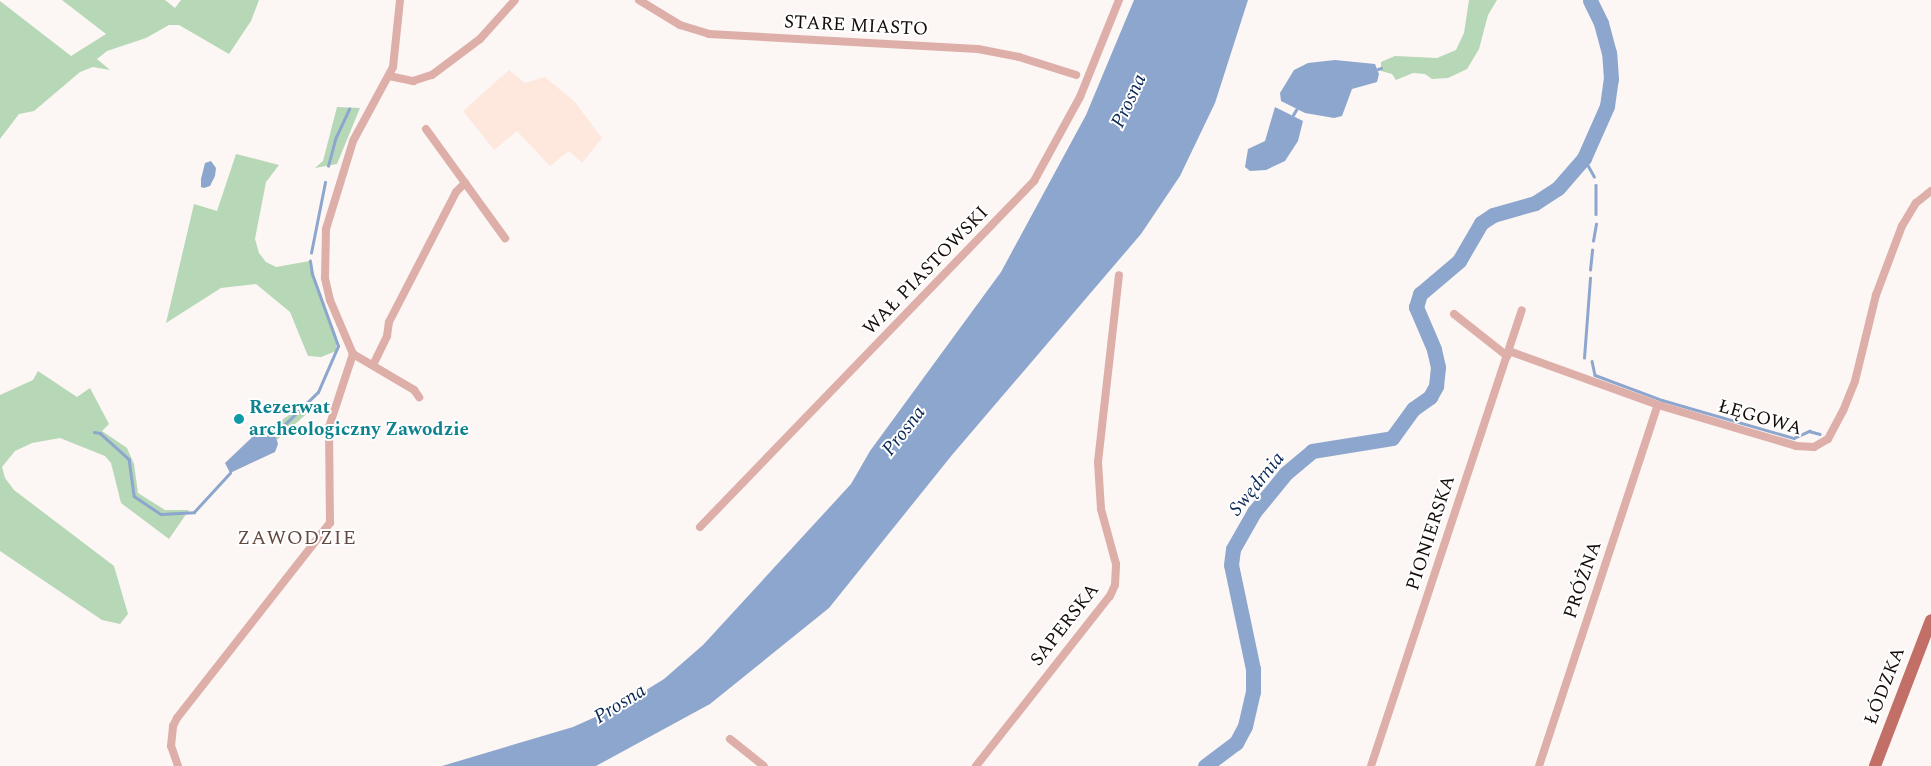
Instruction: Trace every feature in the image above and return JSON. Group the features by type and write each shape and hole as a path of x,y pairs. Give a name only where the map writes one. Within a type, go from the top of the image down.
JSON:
{"main road":[{"name":"ŁÓDZKA","path":"1874,766 1931,620"}],"street":[{"path":"400,0 396,53 389,76 353,141 326,229 325,278 330,300 353,354 414,390 419,397"},
{"path":"389,76 414,81 432,75 480,39 515,0"},
{"name":"STARE MIASTO","path":"639,0 680,24 709,34 978,49 1019,57 1076,75"},
{"name":"WAŁ PIASTOWSKI","path":"700,527 1034,181 1080,96 1119,0"},
{"path":"426,129 505,238"},
{"path":"373,365 387,336 389,322 456,192 466,183"},
{"name":"ŁĘGOWA","path":"1454,314 1508,353 1658,405 1802,447 1814,447 1828,439 1834,430 1855,381 1876,295 1894,243 1916,203 1931,191"},
{"name":"SAPERSKA","path":"976,766 1116,585 1116,564 1101,509 1098,470 1119,275"},
{"name":"PIONIERSKA","path":"1371,766 1522,310"},
{"path":"178,766 170,746 173,726 177,718 330,523 329,427 353,354"},
{"name":"PRÓŻNA","path":"1539,766 1658,405"},
{"path":"730,739 764,766"}],"shaded area":[{"path":"509,70 525,83 545,77 574,101 602,138 582,163 569,151 550,166 517,131 494,150 463,111"}],"green space":[{"path":"62,0 165,0 175,8 181,0 259,0 251,21 229,54 179,25 169,25 146,38 107,51 97,59 110,70 93,67 80,72 34,111 19,114 0,139 0,1 71,56 106,34"},
{"path":"1469,0 1497,0 1488,15 1479,49 1467,69 1448,78 1432,79 1425,74 1413,73 1396,80 1392,74 1381,71 1381,62 1395,56 1437,58 1456,50 1464,33"},
{"path":"337,107 360,108 337,164 315,168 323,161"},
{"path":"236,154 279,165 266,182 255,239 259,253 266,262 276,267 310,261 312,274 337,338 336,351 321,357 308,356 290,312 256,284 221,288 166,323 194,204 217,211"},
{"path":"38,371 77,397 90,388 109,424 102,431 127,448 134,464 138,493 165,510 189,510 169,539 121,503 111,463 105,456 60,438 32,443 15,451 2,467 5,478 14,490 114,566 128,614 120,624 102,620 0,551 0,395 33,380"},
{"path":"309,408 311,410 277,440 271,427 297,410 302,414"}],"water":[{"name":"Prosna","path":"1134,0 1248,0 1215,103 1180,176 1141,234 952,455 829,608 710,704 596,766 442,766 573,727 622,705 664,679 703,645 851,484 870,451 1001,272 1086,115"},
{"path":"1335,60 1375,64 1379,74 1377,82 1352,89 1342,116 1334,118 1305,113 1281,101 1280,93 1294,70 1308,63"},
{"path":"1275,107 1303,121 1298,141 1285,161 1266,170 1250,171 1245,167 1248,149 1265,141"},
{"path":"211,161 216,168 215,176 210,186 204,188 201,187 201,179 205,163"},
{"path":"264,426 271,427 275,434 278,444 275,452 230,473 225,463"}],"waterway":[{"name":"Swędrnia","path":"1205,766 1236,743 1245,726 1253,692 1253,669 1231,565 1233,549 1254,512 1286,473 1312,451 1392,438 1413,409 1430,397 1436,386 1438,367 1434,349 1416,307 1420,294 1459,261 1481,223 1493,215 1535,203 1558,188 1584,158 1607,106 1611,79 1609,53 1601,23 1590,0"},
{"path":"328,166 336,137 349,109"},
{"path":"1293,115 1296,110"},
{"path":"1584,158 1594,176"},
{"path":"311,253 325,182"},
{"path":"1596,185 1596,214"},
{"path":"1593,241 1596,224"},
{"path":"1590,270 1592,250"},
{"path":"275,434 318,392 338,346 312,274 310,261"},
{"path":"1584,358 1590,278"},
{"path":"1592,361 1595,375 1662,400 1794,438 1809,431 1820,434"},
{"path":"94,432 100,433 129,459 134,496 161,514 194,512 230,473"}],"place":[{"name":"Rezerwat archeologiczny Zawodzie","path":"239,419"}],"district":[{"name":"ZAWODZIE","path":"297,538"}]}
